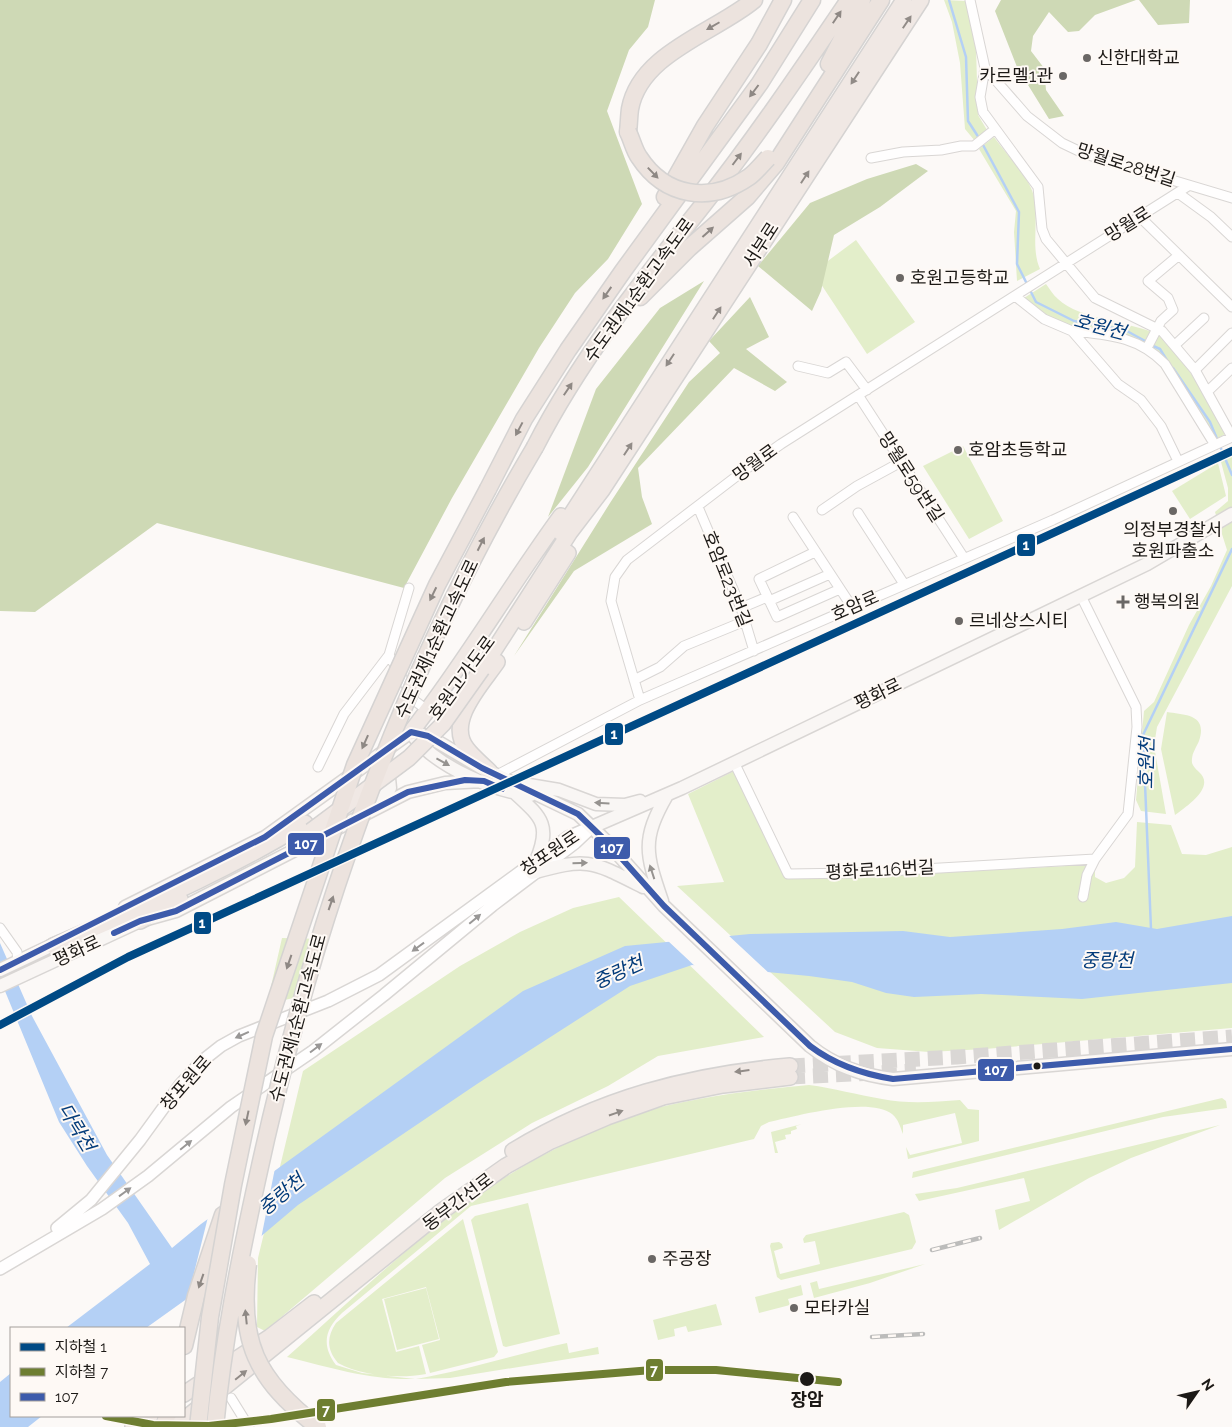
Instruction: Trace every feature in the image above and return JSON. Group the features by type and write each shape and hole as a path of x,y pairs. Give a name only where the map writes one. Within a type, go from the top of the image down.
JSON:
{"highway":[{"path":"754,0 738,13 714,25 666,56 638,86 630,108 628,132 638,156 654,175 668,187 686,192 706,193 724,190 749,177 768,158 820,81 862,0"},
{"path":"623,271 705,126 759,44 783,0"},
{"name":"수도권제1순환고속도로","path":"198,1427 210,1317 233,1185 264,1036 355,765 438,585 537,398 623,271 782,51 812,0"},
{"name":"수도권제1순환고속도로","path":"215,1427 230,1311 283,1063 310,968 343,867 386,750 453,600 498,511 560,401 610,326 666,248 698,210 770,116 849,0"},
{"path":"610,326 759,183 776,163 881,0"},
{"name":"서부로","path":"602,490 886,40 904,0"},
{"name":"서부로","path":"602,464 886,40 921,0"},
{"path":"411,732 443,688 529,559 602,464"},
{"name":"호원고가도로","path":"478,667 602,464"},
{"path":"487,773 462,742 461,722 465,708 550,583 579,535 602,490"},
{"name":"호원고가도로","path":"140,921 274,852 407,747 437,716 478,667 570,532 602,490"},
{"path":"443,688 442,696 445,701 458,709 465,708"},
{"name":"호원고가도로","path":"53,946 169,894 308,827"},
{"name":"동부간선로","path":"176,1427 442,1212 506,1166 575,1131 607,1117 663,1097 790,1071 720,1074 659,1088 615,1100 541,1134 473,1177 429,1209 345,1280 270,1337 185,1393"},
{"path":"263,1152 246,1289 247,1327 255,1354 269,1381 286,1400 318,1427"},
{"path":"185,1342 196,1296 233,1185"},
{"path":"133,1427 148,1417"}],"main road":[{"name":"평화로","path":"0,970 53,946 165,886 265,837 411,732 428,736 487,773 516,788 578,814 592,827 667,795 1147,564 1232,514"},
{"path":"411,732 427,752 468,776 461,766 463,762 487,773"},
{"path":"344,781 358,779 378,769 384,772 388,778 390,788 369,813"},
{"name":"평화로","path":"0,986 140,921 176,911 408,792 487,773"},
{"path":"516,788 560,790 596,804 625,805 667,795"},
{"path":"516,788 538,814 542,825 544,841 534,868 588,862 603,866 650,892"},
{"path":"664,906 648,854 648,837 653,821 667,795"},
{"path":"592,827 650,892 810,1046 821,1055 854,1072 893,1079 1232,1049"}],"street":[{"name":"망월로28번길","path":"970,0 985,68 1027,116 1062,143 1085,154 1188,186"},
{"path":"985,68 981,86 981,105 994,130 1035,183 1039,194 1044,234 1095,298 1158,328 1175,345 1194,370 1232,437"},
{"path":"870,158 916,150 941,150 961,146 974,146 994,130"},
{"path":"1188,186 1203,188 1232,198"},
{"name":"망월로","path":"640,700 611,601 615,577 627,560 746,468 1188,186"},
{"path":"1178,193 1211,217 1232,237"},
{"path":"1140,217 1232,306"},
{"path":"1146,348 1161,321 1173,310 1168,298 1148,281 1179,255"},
{"path":"1015,296 1044,319 1072,331 1125,338 1146,348 1165,364 1216,444"},
{"path":"1175,345 1204,318"},
{"path":"1072,331 1118,384 1142,400 1161,426 1178,461"},
{"path":"1194,370 1232,333"},
{"path":"798,366 828,373 846,362 867,390"},
{"path":"1207,392 1232,368"},
{"name":"망월로59번길","path":"858,395 964,558"},
{"name":"호암로","path":"487,773 640,700 964,558 1232,437"},
{"path":"822,510 857,486 901,462"},
{"name":"호암로23번길","path":"698,507 741,608 754,651"},
{"path":"858,514 904,584"},
{"path":"793,518 852,607"},
{"path":"815,552 759,579 777,617 840,589"},
{"path":"741,608 830,574"},
{"path":"318,767 344,714 388,655 409,588"},
{"path":"1081,596 1136,707 1137,726 1128,814 1095,859 1087,875 1083,897"},
{"path":"634,680 660,667 684,646 745,621"},
{"path":"388,655 415,701 427,710"},
{"name":"평화로116번길","path":"734,762 788,874 860,872 1095,859"},
{"name":"창포원로","path":"37,1246 90,1200 180,1085 202,1061 221,1046 239,1036 328,1000 379,975 534,868 575,843 592,827"},
{"name":"창포원로","path":"0,1269 102,1209 148,1176 231,1107 313,1051 384,995 534,868"},
{"path":"0,928 17,952 18,962"},
{"path":"231,1398 249,1427"}],"green space":[{"path":"0,0 655,0 648,27 629,50 607,111 642,204 608,259 575,293 539,348 452,498 404,588 157,523 35,612 0,611"},
{"path":"944,0 966,1 976,48 978,115 987,130 975,141 965,129 960,63 952,22"},
{"path":"1001,0 1136,0 1095,15 1079,31 1068,32 1049,12 1033,36 1031,51 1044,68 1046,90 1064,116 1049,119 1017,67 995,11"},
{"path":"1139,0 1190,0 1189,23 1158,25"},
{"path":"994,137 1024,176 1031,188 1036,208 1036,249 1040,269 1017,281 1014,232 1016,211 979,149"},
{"path":"916,164 928,171 880,207 834,235 821,291 812,311 758,266 810,203 867,179"},
{"path":"856,240 915,322 867,354 813,272"},
{"path":"704,281 588,467 548,517 596,389 660,308"},
{"path":"1046,284 1058,299 1079,312 1147,330 1167,341 1195,380 1225,434 1215,440 1161,356 1132,338 1095,328 1068,325 1046,316 1024,298"},
{"path":"750,297 769,337 746,349 787,382 775,391 734,368 638,468 642,497 652,524 574,571 514,656 689,382 720,353 709,341"},
{"path":"963,446 1003,521 969,539 923,466"},
{"path":"1232,456 1232,586 1157,727 1154,746 1166,814 1141,811 1136,800 1144,711 1154,702 1189,625 1211,586 1227,550 1215,512 1228,501 1228,488 1221,462"},
{"path":"1218,463 1226,496 1190,519 1172,491"},
{"path":"1167,712 1187,715 1193,718 1198,721 1201,732 1192,761 1203,778 1204,784 1198,796 1175,815 1161,749"},
{"path":"734,771 785,878 919,874 1084,865 1095,866 1095,877 1106,883 1124,878 1135,867 1137,822 1171,825 1182,854 1206,855 1232,847 1232,1028 929,1052 877,1048 835,1032 677,886 724,882 688,794"},
{"path":"619,897 764,1037 658,1056 608,1086 532,1123 445,1178 265,1331 257,1327 258,1258 303,1071 460,966 520,932 573,908"},
{"path":"282,938 325,939 311,994 267,1004"},
{"path":"809,1085 901,1102 960,1100 968,1109 979,1110 979,1141 908,1159 906,1147 910,1155 962,1143 955,1113 903,1125 903,1134 894,1116 881,1109 850,1107 832,1109 769,1122 761,1126 754,1139 471,1206 342,1313 329,1331 327,1338 328,1351 336,1365 362,1373 415,1379 381,1378 287,1357 430,1231 507,1176 548,1153 626,1117 659,1107 723,1095"},
{"path":"1222,1098 1226,1101 1227,1108 1163,1117 912,1178 913,1172"},
{"path":"802,1124 796,1126 797,1129 791,1131 791,1134 785,1135 786,1139 775,1142 778,1153 775,1153 771,1132"},
{"path":"1220,1125 1131,1158 1089,1178 999,1230 995,1210 1030,1201 1024,1178 919,1201 915,1194 957,1188"},
{"path":"528,1203 560,1334 506,1347 503,1346 471,1220 475,1216"},
{"path":"904,1212 909,1215 916,1242 912,1249 781,1280 777,1277 770,1246 771,1243 779,1242 782,1244 783,1248 774,1251 780,1274 820,1264 815,1241 804,1243 803,1239 806,1235"},
{"path":"463,1219 498,1352 494,1357 430,1373 422,1345 440,1340 426,1287 382,1299 396,1352 419,1346 426,1374 393,1376 369,1374 338,1363 329,1344 329,1339 336,1323"},
{"path":"925,1264 870,1283 814,1298 810,1283 817,1281 819,1289"},
{"path":"801,1285 803,1295 788,1299 790,1305 759,1313 755,1297"},
{"path":"426,1288 439,1339 397,1350 384,1299"},
{"path":"716,1304 722,1325 688,1332 686,1326 674,1329 675,1336 658,1340 653,1320"},
{"path":"567,1343 569,1353 598,1347 599,1354 450,1378 416,1379 454,1371"}],"water":[{"name":"중랑천","path":"1232,916 1232,983 1082,999 981,994 914,997 886,993 852,982 692,965 630,986 477,1084 298,1205 188,1298 147,1327 67,1327 150,1264 128,1223 87,1166 59,1122 0,979 0,943 32,1016 107,1155 172,1248 201,1224 523,991 625,946 750,934 903,931 950,937 1062,929 1116,922 1157,929"},
{"path":"10,1374 10,1417 41,1417 28,1427 0,1427 0,1382"}],"pier":[{"path":"727,934 771,975 697,968 667,940"},
{"path":"275,1168 261,1239 194,1295 189,1293 208,1217"}],"waterway":[{"name":"호원천","path":"949,0 966,57 968,121 979,138"},
{"name":"호원천","path":"982,143 1019,212 1017,264 1036,302 1074,321 1125,330 1147,342"},
{"name":"호원천","path":"1151,345 1160,349 1168,362"},
{"name":"호원천","path":"1173,368 1210,422 1232,475"},
{"name":"호원천","path":"1151,929 1143,735 1232,549"}],"tunnel":[{"path":"790,1066 957,1057 1232,1037"},
{"path":"790,1077 916,1071"}],"railway":[{"path":"932,1250 980,1238"},
{"path":"872,1337 923,1334"}],"metro line":[{"name":"1","path":"0,1025 128,957 1232,451"},
{"name":"7","path":"111,1417 153,1425 209,1426 271,1419 506,1382 652,1370 716,1370 838,1382"}],"transit line":[{"name":"107","path":"0,970 265,837 411,732 428,736 482,768 578,814 607,842 664,906 810,1046 819,1053 849,1068 893,1079 1232,1049"},
{"name":"107","path":"114,933 140,921 176,911 408,792 465,780 484,781 502,789"}],"place":[{"name":"신한대학교","path":"1087,58"},
{"name":"카르멜1관","path":"1063,76"},
{"name":"호원고등학교","path":"900,278"},
{"name":"호암초등학교","path":"958,450"},
{"name":"의정부경찰서 호원파출소","path":"1173,511"},
{"name":"행복의원","path":"1123,602"},
{"name":"르네상스시티","path":"959,621"},
{"name":"주공장","path":"652,1259"},
{"name":"모타카실","path":"794,1308"},
{"name":"장암","path":"807,1379"}],"water label":[{"name":"다락천","path":"77,1127"}]}
